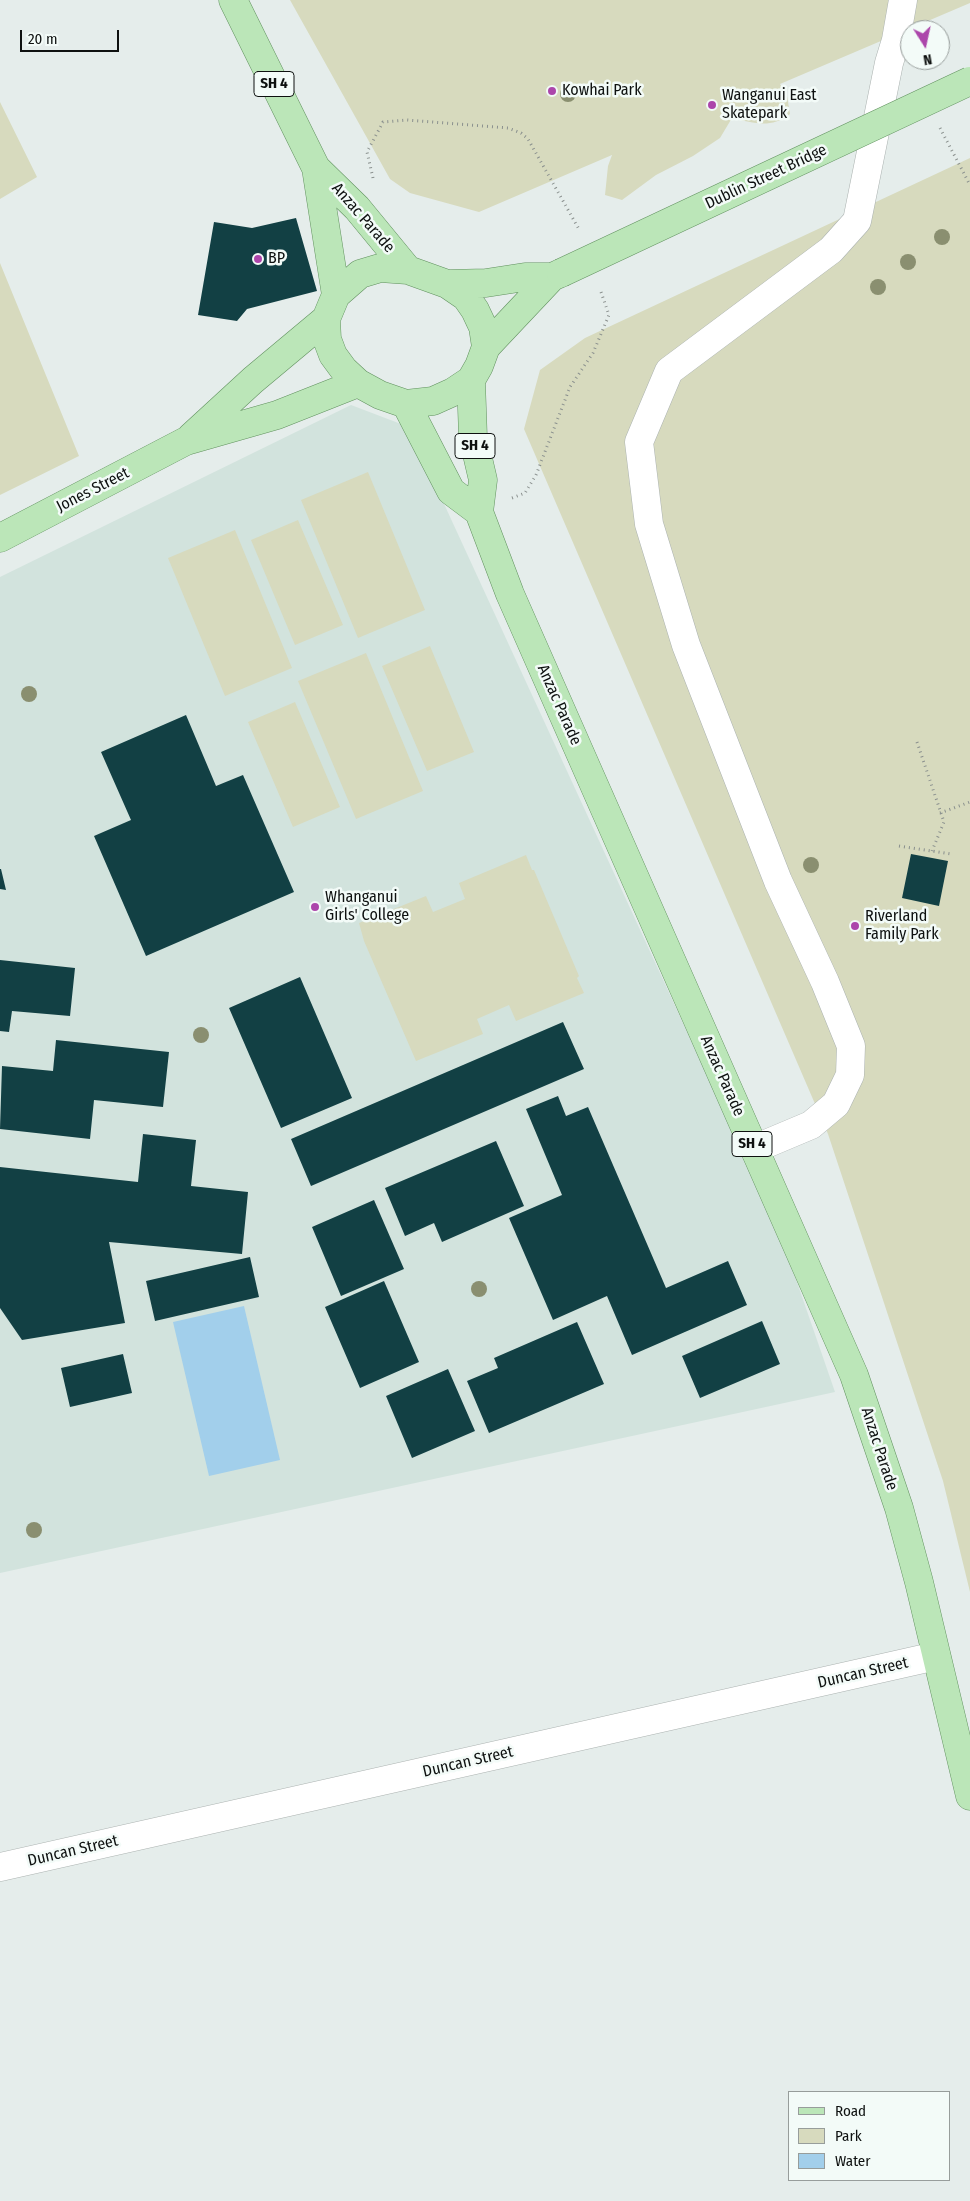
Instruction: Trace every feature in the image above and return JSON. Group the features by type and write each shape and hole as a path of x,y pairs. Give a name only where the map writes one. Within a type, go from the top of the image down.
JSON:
{"main road":[{"name":"Anzac Parade","path":"233,0 316,168 357,208 408,270"},
{"name":"Dublin Street Bridge","path":"556,275 970,81"},
{"name":"Anzac Parade","path":"316,168 331,307"},
{"path":"331,307 360,274 380,268 408,270 447,284 466,297 483,327 486,347"},
{"path":"447,284 486,283 525,277 556,275"},
{"path":"486,347 556,275"},
{"name":"SH 4","path":"331,307 327,339 333,355 344,370 358,384 380,395 406,404 433,401 453,392 471,380 486,347"},
{"name":"Jones Street","path":"186,441 331,307"},
{"name":"Anzac Parade","path":"471,380 473,437 482,480 479,512 510,594 861,1393 899,1508 970,1796"},
{"name":"Jones Street","path":"0,538 186,441 277,415 358,384"},
{"name":"SH 4","path":"406,404 451,491 479,512"}],"street":[{"path":"754,1149 811,1125 836,1104 850,1075 851,1046 825,982 778,881 686,645 649,524 639,442 669,371 831,250 857,221 903,0"},
{"name":"Duncan Street","path":"0,1867 936,1656"}],"path":[{"path":"374,187 367,152 383,122 406,120 508,128 521,133 528,139 580,231 583,240"},
{"path":"957,164 970,185"},
{"path":"479,512 525,493 536,475 570,387 593,353 608,316 599,287"},
{"path":"917,742 944,822 932,851"},
{"path":"940,813 970,802"},
{"path":"900,846 952,854"}],"shaded area":[{"name":"Whanganui Girls' College","path":"351,405 401,424 422,456 781,1236 835,1392 0,1573 0,577"}],"green space":[{"name":"Kowhai Park","path":"290,0 970,0 970,3 930,20 900,20 900,33 780,84 787,96 790,114 776,122 762,124 732,118 720,138 693,156 656,175 622,200 605,195 608,166 612,155 479,212 410,193 390,179"},
{"path":"0,102 37,177 0,199"},
{"name":"Riverland Family Park","path":"970,158 970,1592 943,1481 828,1134 524,429 540,370 585,338"},
{"path":"0,263 79,456 0,495"},
{"path":"368,472 425,610 358,638 301,500"},
{"path":"298,520 343,625 295,645 251,540"},
{"path":"235,530 292,668 225,696 168,558"},
{"path":"430,646 474,752 427,771 382,666"},
{"path":"366,653 423,791 356,819 298,681"},
{"path":"295,702 340,807 293,827 248,722"},
{"path":"526,855 579,976 577,978 584,993 516,1021 509,1005 477,1019 483,1034 416,1061 364,941 359,923 426,896 433,912 465,899 459,883"}],"water":[{"path":"244,1306 280,1460 209,1476 173,1322"}],"building":[{"name":"BP","path":"296,218 317,291 247,309 237,321 198,315 214,222 252,228"},
{"path":"186,715 216,786 243,775 294,892 146,956 94,836 131,820 101,752"},
{"path":"911,854 948,861 939,906 902,898"},
{"path":"1,869 6,890 0,889"},
{"path":"0,960 75,968 70,1016 12,1011 9,1032 0,1031"},
{"path":"300,977 352,1098 281,1128 229,1008"},
{"path":"563,1022 584,1069 311,1186 291,1139"},
{"path":"56,1040 169,1052 163,1107 94,1100 90,1139 0,1129 2,1066 53,1071"},
{"path":"558,1096 566,1116 588,1107 666,1288 728,1261 747,1305 632,1355 607,1296 553,1320 509,1218 562,1195 526,1109"},
{"path":"143,1134 196,1140 191,1186 248,1192 242,1254 109,1242 125,1323 22,1340 0,1308 0,1167 138,1182"},
{"path":"496,1141 524,1206 442,1242 434,1223 405,1236 385,1188"},
{"path":"374,1200 404,1269 341,1296 312,1227"},
{"path":"250,1257 259,1297 155,1321 146,1281"},
{"path":"384,1281 419,1362 360,1388 325,1307"},
{"path":"762,1321 780,1364 700,1398 682,1356"},
{"path":"577,1322 604,1384 489,1433 467,1381 498,1368 494,1358"},
{"path":"123,1354 132,1393 70,1407 61,1368"},
{"path":"448,1369 475,1431 412,1458 386,1396"}],"place":[{"name":"Kowhai Park","path":"552,91"},
{"name":"Wanganui East Skatepark","path":"712,105"},
{"name":"BP","path":"258,259"},
{"name":"Whanganui Girls' College","path":"315,907"},
{"name":"Riverland Family Park","path":"855,926"}]}
